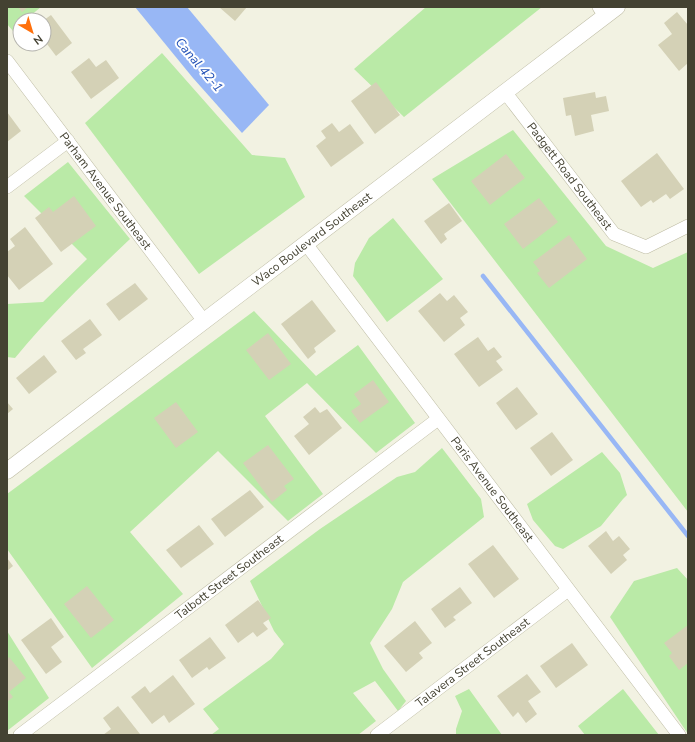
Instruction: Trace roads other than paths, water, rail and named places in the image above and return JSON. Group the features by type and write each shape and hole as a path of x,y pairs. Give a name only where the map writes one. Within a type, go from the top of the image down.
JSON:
{"street":[{"name":"Waco Boulevard Southeast","path":"7,471 505,92 607,10"},
{"name":"Parham Avenue Southeast","path":"7,61 204,321"},
{"name":"Padgett Road Southeast","path":"505,92 614,234 646,247 688,226"},
{"path":"7,187 68,141"},
{"name":"Paris Avenue Southeast","path":"306,244 679,735"},
{"name":"Talbott Street Southeast","path":"20,735 438,419"},
{"name":"Talavera Street Southeast","path":"377,735 568,590"}],"water":[{"name":"Canal 42-1","path":"135,7 187,7 269,105 242,133 193,78"}],"waterway":[{"path":"483,276 688,536"}]}
